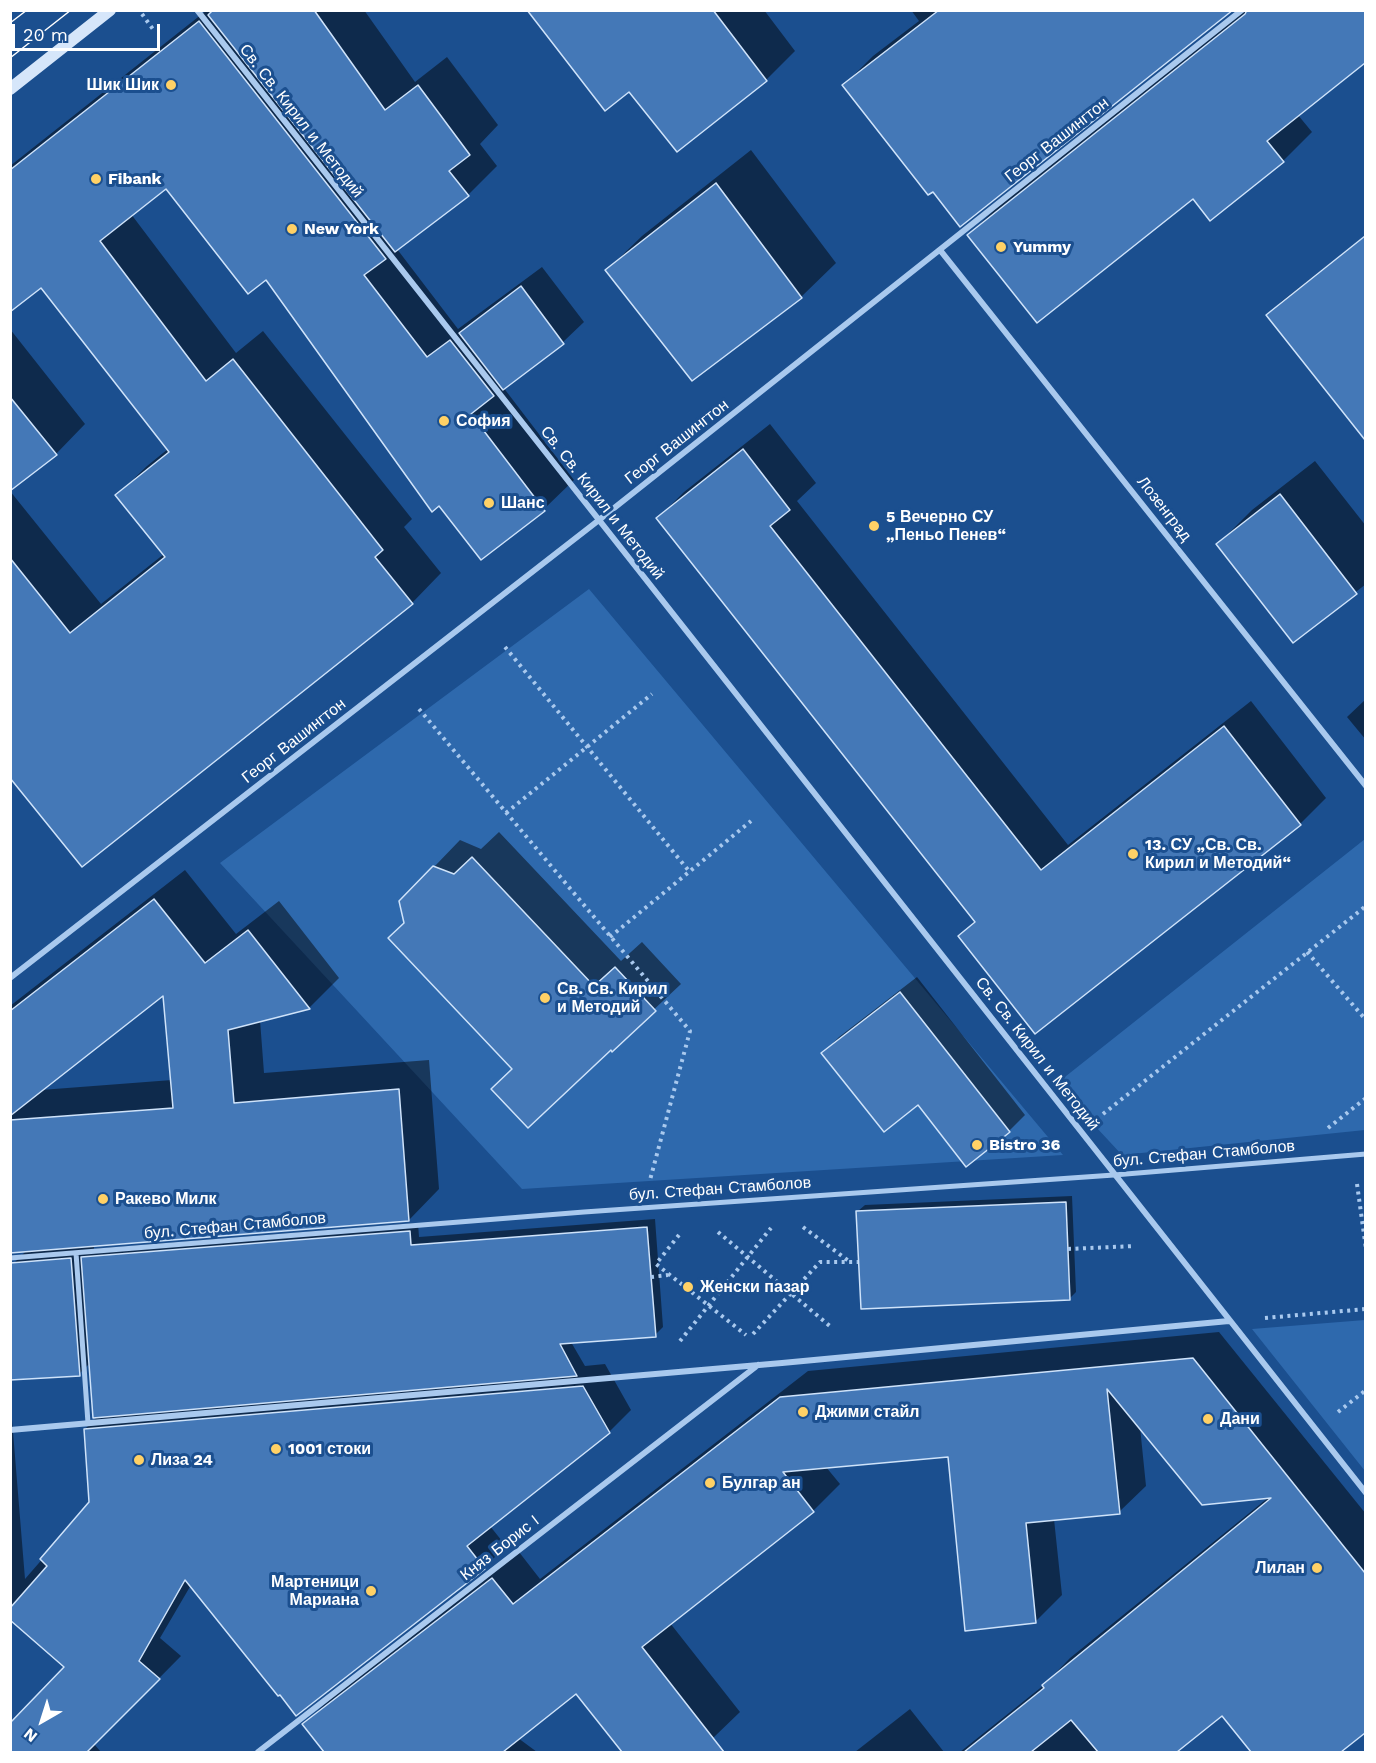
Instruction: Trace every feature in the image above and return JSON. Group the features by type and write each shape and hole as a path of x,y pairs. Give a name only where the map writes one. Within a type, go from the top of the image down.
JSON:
{"main road":[{"path":"10,89 110,10"}],"street":[{"name":"Св. Св. Кирил и Методий","path":"196,10 1365,1493"},
{"name":"Георг Вашингтон","path":"10,978 599,520 1242,10"},
{"name":"Лозенград","path":"940,250 1365,786"},
{"name":"бул. Стефан Стамболов","path":"10,1258 1365,1154"},
{"path":"76,1253 88,1423"},
{"path":"10,1430 759,1365 1229,1321"},
{"name":"Княз Борис I","path":"258,1752 759,1365"}],"path":[{"path":"141,13 155,32"},
{"path":"505,647 689,871"},
{"path":"507,813 652,694"},
{"path":"419,709 690,1031 643,1208"},
{"path":"610,937 751,821"},
{"path":"1080,1132 1365,906"},
{"path":"1307,952 1365,1020"},
{"path":"1354,1155 1365,1249"},
{"path":"653,1374 796,1197"},
{"path":"704,1204 656,1264 750,1338 820,1262 858,1262"},
{"path":"783,1213 852,1263"},
{"path":"696,1214 864,1355"},
{"path":"1068,1249 1168,1244"},
{"path":"651,1276 669,1275"},
{"path":"1229,1321 1365,1309"}],"shaded area":[{"path":"589,589 1063,1155 522,1189 220,863"},
{"path":"1365,839 1365,1130 1122,1155 1056,1084"},
{"path":"1366,1320 1365,1471 1252,1329"}],"building":[{"path":"213,10 314,10 385,110 418,85 470,155 449,171 469,196 395,252 208,15"},
{"path":"527,10 713,10 767,81 677,152 629,92 605,111"},
{"path":"939,10 1233,10 960,227 933,192 928,195 842,85"},
{"path":"1247,10 1365,10 1365,63 1267,141 1284,162 1210,221 1193,199 1037,323 967,235 1245,14"},
{"path":"199,21 386,259 364,275 427,357 450,340 494,396 471,414 545,511 481,560 439,506 432,512 266,280 248,294 166,189 100,241 206,381 233,359 383,550 375,557 413,604 82,867 10,778 10,558 70,633 165,557 115,495 169,452 41,288 10,312 10,170"},
{"path":"716,183 802,298 692,381 605,270"},
{"path":"1365,236 1365,440 1266,315"},
{"path":"521,286 564,344 503,390 459,333"},
{"path":"10,397 57,455 10,491"},
{"path":"743,449 790,510 770,526 1041,870 1224,726 1301,825 1035,1034 958,936 975,922 656,518"},
{"path":"1280,494 1357,594 1293,643 1216,544"},
{"name":"Св. Св. Кирил и Методий","path":"472,857 594,986 615,967 656,1011 528,1128 491,1089 512,1069 388,938 404,923 399,901 433,866 454,874"},
{"path":"154,899 205,963 248,930 310,1009 228,1030 234,1103 399,1089 409,1221 10,1253 10,1120 173,1108 163,996 10,1116 10,1011"},
{"path":"900,992 1010,1132 966,1167 918,1105 884,1132 821,1053"},
{"path":"1066,1202 1070,1300 861,1309 856,1211"},
{"path":"647,1227 656,1337 560,1344 577,1376 93,1418 81,1257 410,1231 411,1245"},
{"path":"71,1258 80,1376 10,1380 10,1263"},
{"path":"1193,1358 1365,1573 1365,1733 1341,1752 1251,1752 1222,1716 1177,1752 1098,1752 1071,1720 1031,1752 964,1752 1044,1688 1042,1685 1271,1498 1202,1505 1107,1389 1120,1514 1026,1523 1036,1623 965,1631 948,1457 783,1472 814,1512 642,1647 724,1752 622,1752 576,1694 503,1752 324,1752 302,1724 492,1578 513,1604 780,1397"},
{"path":"583,1386 610,1433 467,1546 485,1569 296,1716 185,1580 139,1661 160,1679 87,1752 10,1752 10,1723 64,1667 10,1620 10,1608 47,1566 40,1559 89,1502 84,1429"}],"tram line":[{"path":"10,23 27,10"},
{"path":"10,58 71,10"}],"place":[{"name":"Шик Шик","path":"171,85"},
{"name":"Fibank","path":"96,179"},
{"name":"New York","path":"292,229"},
{"name":"Yummy","path":"1001,247"},
{"name":"София","path":"444,421"},
{"name":"Шанс","path":"489,503"},
{"name":"5 Вечерно СУ „Пеньо Пенев“","path":"874,526"},
{"name":"13. СУ „Св. Св. Кирил и Методий“","path":"1133,854"},
{"name":"Св. Св. Кирил и Методий","path":"545,998"},
{"name":"Bistro 36","path":"977,1145"},
{"name":"Ракево Милк","path":"103,1199"},
{"name":"Женски пазар","path":"688,1287"},
{"name":"Джими стайл","path":"803,1412"},
{"name":"Дани","path":"1208,1419"},
{"name":"1001 стоки","path":"276,1449"},
{"name":"Лиза 24","path":"139,1460"},
{"name":"Булгар ан","path":"710,1483"},
{"name":"Лилан","path":"1317,1568"},
{"name":"Мартеници Мариана","path":"371,1591"}]}
